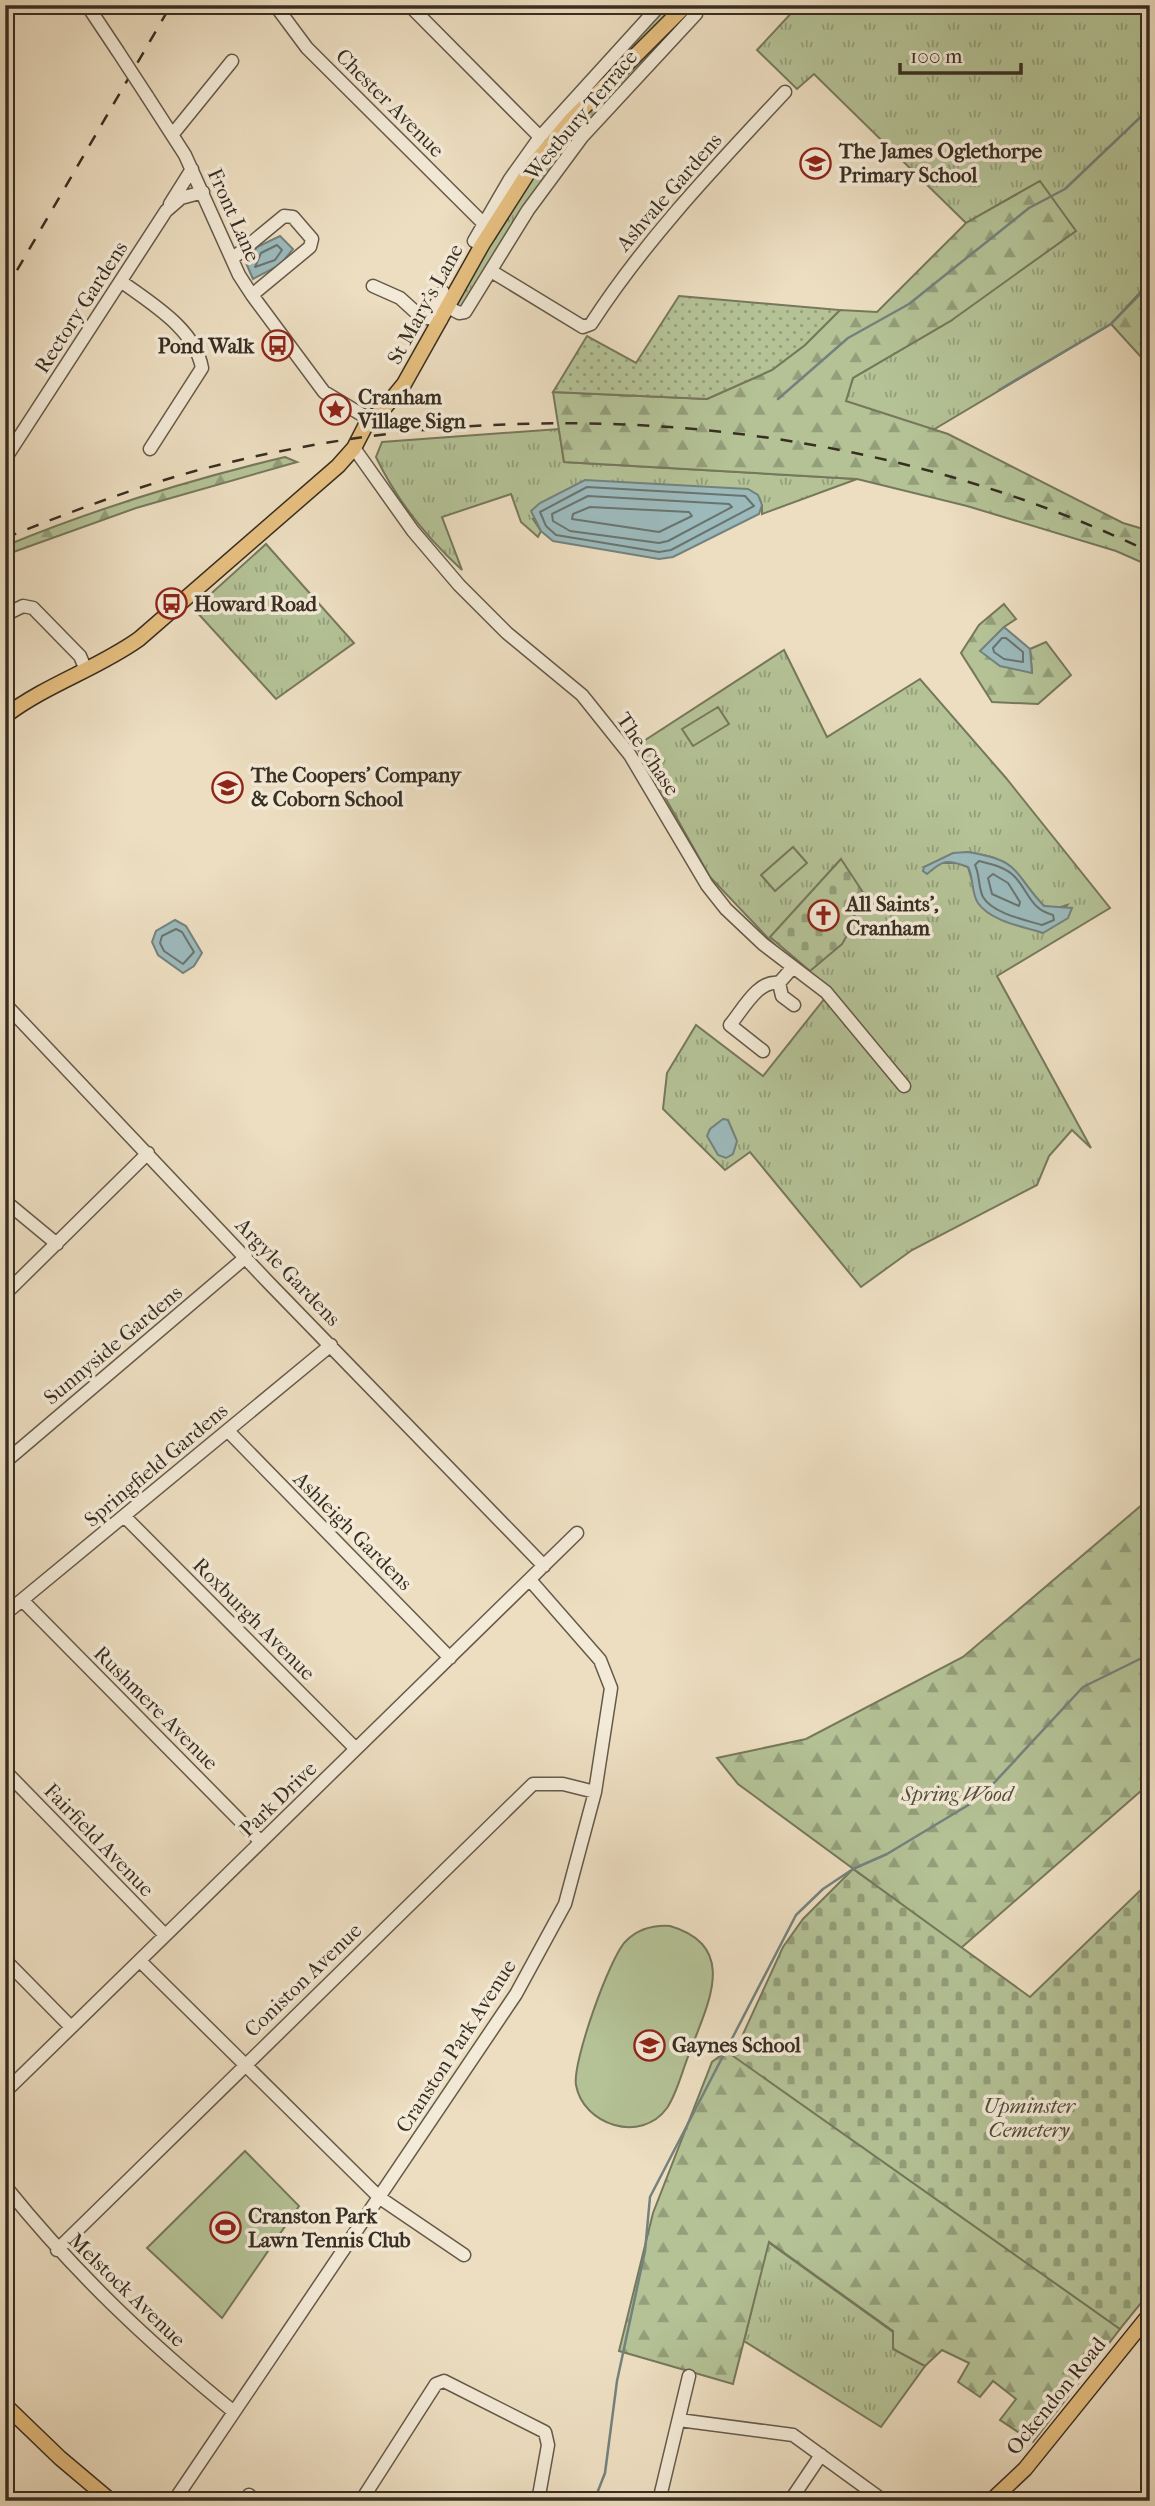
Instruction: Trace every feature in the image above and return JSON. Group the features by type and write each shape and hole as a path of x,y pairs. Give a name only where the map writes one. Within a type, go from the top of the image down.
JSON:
{"main road":[{"name":"St Mary's Lane","path":"5,716 36,695 122,651 192,596 329,474 354,448 369,419 381,412 404,384 439,315 508,200 560,133 689,5"},
{"name":"Ockendon Road","path":"991,2501 1024,2469 1150,2314"},
{"path":"5,2405 60,2458 111,2501"}],"street":[{"name":"Front Lane","path":"87,5 192,169 251,295 324,392 369,419"},
{"name":"Chester Avenue","path":"275,5 307,48 484,224"},
{"path":"409,5 540,137"},
{"path":"482,244 474,241 510,179 540,137 660,5"},
{"name":"Westbury Terrace","path":"439,315 465,312 543,187 582,137 696,14 689,5"},
{"path":"172,135 232,61"},
{"name":"Ashvale Gardens","path":"491,271 583,327 591,324 623,274 676,210 785,92"},
{"path":"166,211 192,169"},
{"name":"Rectory Gardens","path":"5,459 166,211 181,198 203,192"},
{"path":"232,259 284,216 293,217 312,239 310,247 251,295"},
{"path":"122,282 164,313 185,334 199,352 202,369 150,449"},
{"path":"373,286 400,298 421,317 439,315 443,292"},
{"name":"The Chase","path":"354,448 413,531 459,584 507,633 582,695 629,755 707,885 726,909 826,992 904,1086"},
{"path":"5,615 23,606 33,608 80,656 86,670"},
{"path":"779,983 793,967"},
{"path":"763,1051 730,1025 761,987 771,982 779,983"},
{"path":"779,983 782,996 793,1005"},
{"name":"Argyle Gardens","path":"5,1004 544,1566"},
{"path":"5,1294 148,1153"},
{"path":"5,1201 57,1244"},
{"name":"Sunnyside Gardens","path":"5,1462 246,1257"},
{"name":"Springfield Gardens","path":"5,1614 331,1345"},
{"name":"Ashleigh Gardens","path":"228,1431 450,1658"},
{"name":"Roxburgh Avenue","path":"124,1516 356,1749"},
{"name":"Park Drive","path":"5,2092 577,1533"},
{"name":"Cranston Park Avenue","path":"173,2501 516,1994 565,1905 595,1792 611,1688 600,1660 530,1580"},
{"name":"Rushmere Avenue","path":"23,1601 261,1842"},
{"name":"Fairfield Avenue","path":"5,1771 165,1936"},
{"name":"Coniston Avenue","path":"57,2250 245,2063 533,1784 563,1784 595,1792"},
{"path":"5,1960 71,2028"},
{"path":"140,1961 380,2198 464,2255"},
{"name":"Melstock Avenue","path":"5,2186 57,2250 156,2348 234,2412"},
{"path":"659,2501 689,2376"},
{"path":"361,2501 436,2384 444,2381 545,2432 548,2445 538,2501"},
{"path":"679,2420 793,2435 884,2501"},
{"path":"790,2501 821,2455"}],"green space":[{"path":"667,5 681,5 533,151"},
{"path":"795,5 1150,5 1150,282 1111,324 933,430 845,402 853,378 952,320 1040,181 966,223 814,74 797,89 757,50 797,7"},
{"path":"688,12 690,17 601,112 462,309 456,306 506,211 576,120"},
{"path":"1040,181 1076,231 952,320 853,378 846,401 948,434 1123,523 1150,531 1150,566 1116,551 967,506 857,479 564,462 553,392 707,399 772,370 805,345 840,310 877,312 966,223"},
{"path":"1150,282 1150,367 1111,324"},
{"path":"679,296 840,310 805,345 772,370 707,399 553,392 587,336 636,363"},
{"path":"559,429 564,462 857,479 762,514 762,505 533,519 541,531 538,537 521,522 511,494 442,517 462,570 413,517 376,457 382,442"},
{"path":"285,457 297,462 136,508 5,555 5,546 74,519 178,485"},
{"path":"266,544 354,643 276,699 194,609"},
{"path":"1004,604 1016,619 1004,627 981,651 1032,672 1030,649 1046,642 1071,675 1038,704 992,702 961,653 979,625"},
{"path":"784,650 827,737 920,679 1006,778 1110,908 997,976 1091,1148 1072,1130 1049,1156 1037,1185 912,1250 861,1287 750,1152 725,1170 663,1109 667,1073 696,1025 763,1076 825,998 710,877 636,746","holes":["967,852 984,855 1014,869 1044,906 1058,908 1067,905 1043,933 990,913 979,904 968,867 958,863 936,863 932,870 924,867"]},
{"path":"718,707 729,724 693,746 682,729"},
{"path":"793,847 807,863 775,891 761,875"},
{"path":"841,859 866,897 851,921 853,925 842,944 810,971 770,937"},
{"name":"Spring Wood","path":"1150,1498 1150,1783 961,1948 738,1784 717,1758 806,1739 963,1657"},
{"name":"Upminster Cemetery","path":"853,1869 1030,1997 1150,1881 1150,2292 1120,2329 733,2056 783,1947 803,1919"},
{"path":"658,1926 670,1926 691,1935 705,1947 713,1978 705,2013 667,2108 656,2119 643,2125 614,2125 590,2111 581,2099 576,2085 580,2055 602,1987 619,1951 636,1933"},
{"path":"728,2050 1120,2329 1033,2442 1000,2420 1016,2399 993,2381 980,2397 958,2382 969,2363 942,2350 925,2366 893,2349 893,2331 769,2242 733,2384 619,2351 653,2213 712,2062"},
{"name":"Cranston Park Lawn Tennis Club","path":"245,2151 299,2206 222,2318 147,2248"},
{"path":"768,2242 893,2332 893,2349 925,2366 881,2427 744,2341"}],"water":[{"path":"280,236 293,249 280,265 253,279 246,263 257,247"},
{"path":"585,480 748,489 758,495 762,505 759,514 673,557 659,559 553,541 541,531 531,511 540,503"},
{"path":"1004,627 1030,649 1032,673 1000,666 980,651"},
{"path":"967,852 1007,864 1044,906 1072,908 1068,918 1043,933 1017,926 999,919 978,903 968,867 945,862 927,874 923,871 924,867 953,853"},
{"path":"175,920 186,926 202,953 194,966 183,973 158,955 152,942 156,931"},
{"path":"723,1119 728,1120 737,1141 733,1154 726,1158 718,1155 707,1136 710,1129"}],"waterway":[{"path":"778,399 848,338 909,304 1029,208 1065,189 1150,108"},
{"path":"999,390 1111,324 1150,284"},
{"path":"594,2501 605,2473 617,2381 645,2251 650,2197 796,1915 823,1889 853,1869 887,1854 980,1798 1083,1687 1150,1654"}],"railway":[{"path":"5,291 171,5"},
{"path":"5,538 171,478 314,445 435,429 557,423 680,428 802,443 921,469 1038,505 1150,552"}],"place":[{"name":"The James Oglethorpe Primary School","path":"816,163"},
{"name":"Pond Walk","path":"277,346"},
{"name":"Cranham Village Sign","path":"335,409"},
{"name":"Howard Road","path":"171,604"},
{"name":"The Coopers' Company & Coborn School","path":"228,787"},
{"name":"All Saints', Cranham","path":"823,916"},
{"name":"Gaynes School","path":"649,2045"},
{"name":"Cranston Park Lawn Tennis Club","path":"225,2228"}]}
